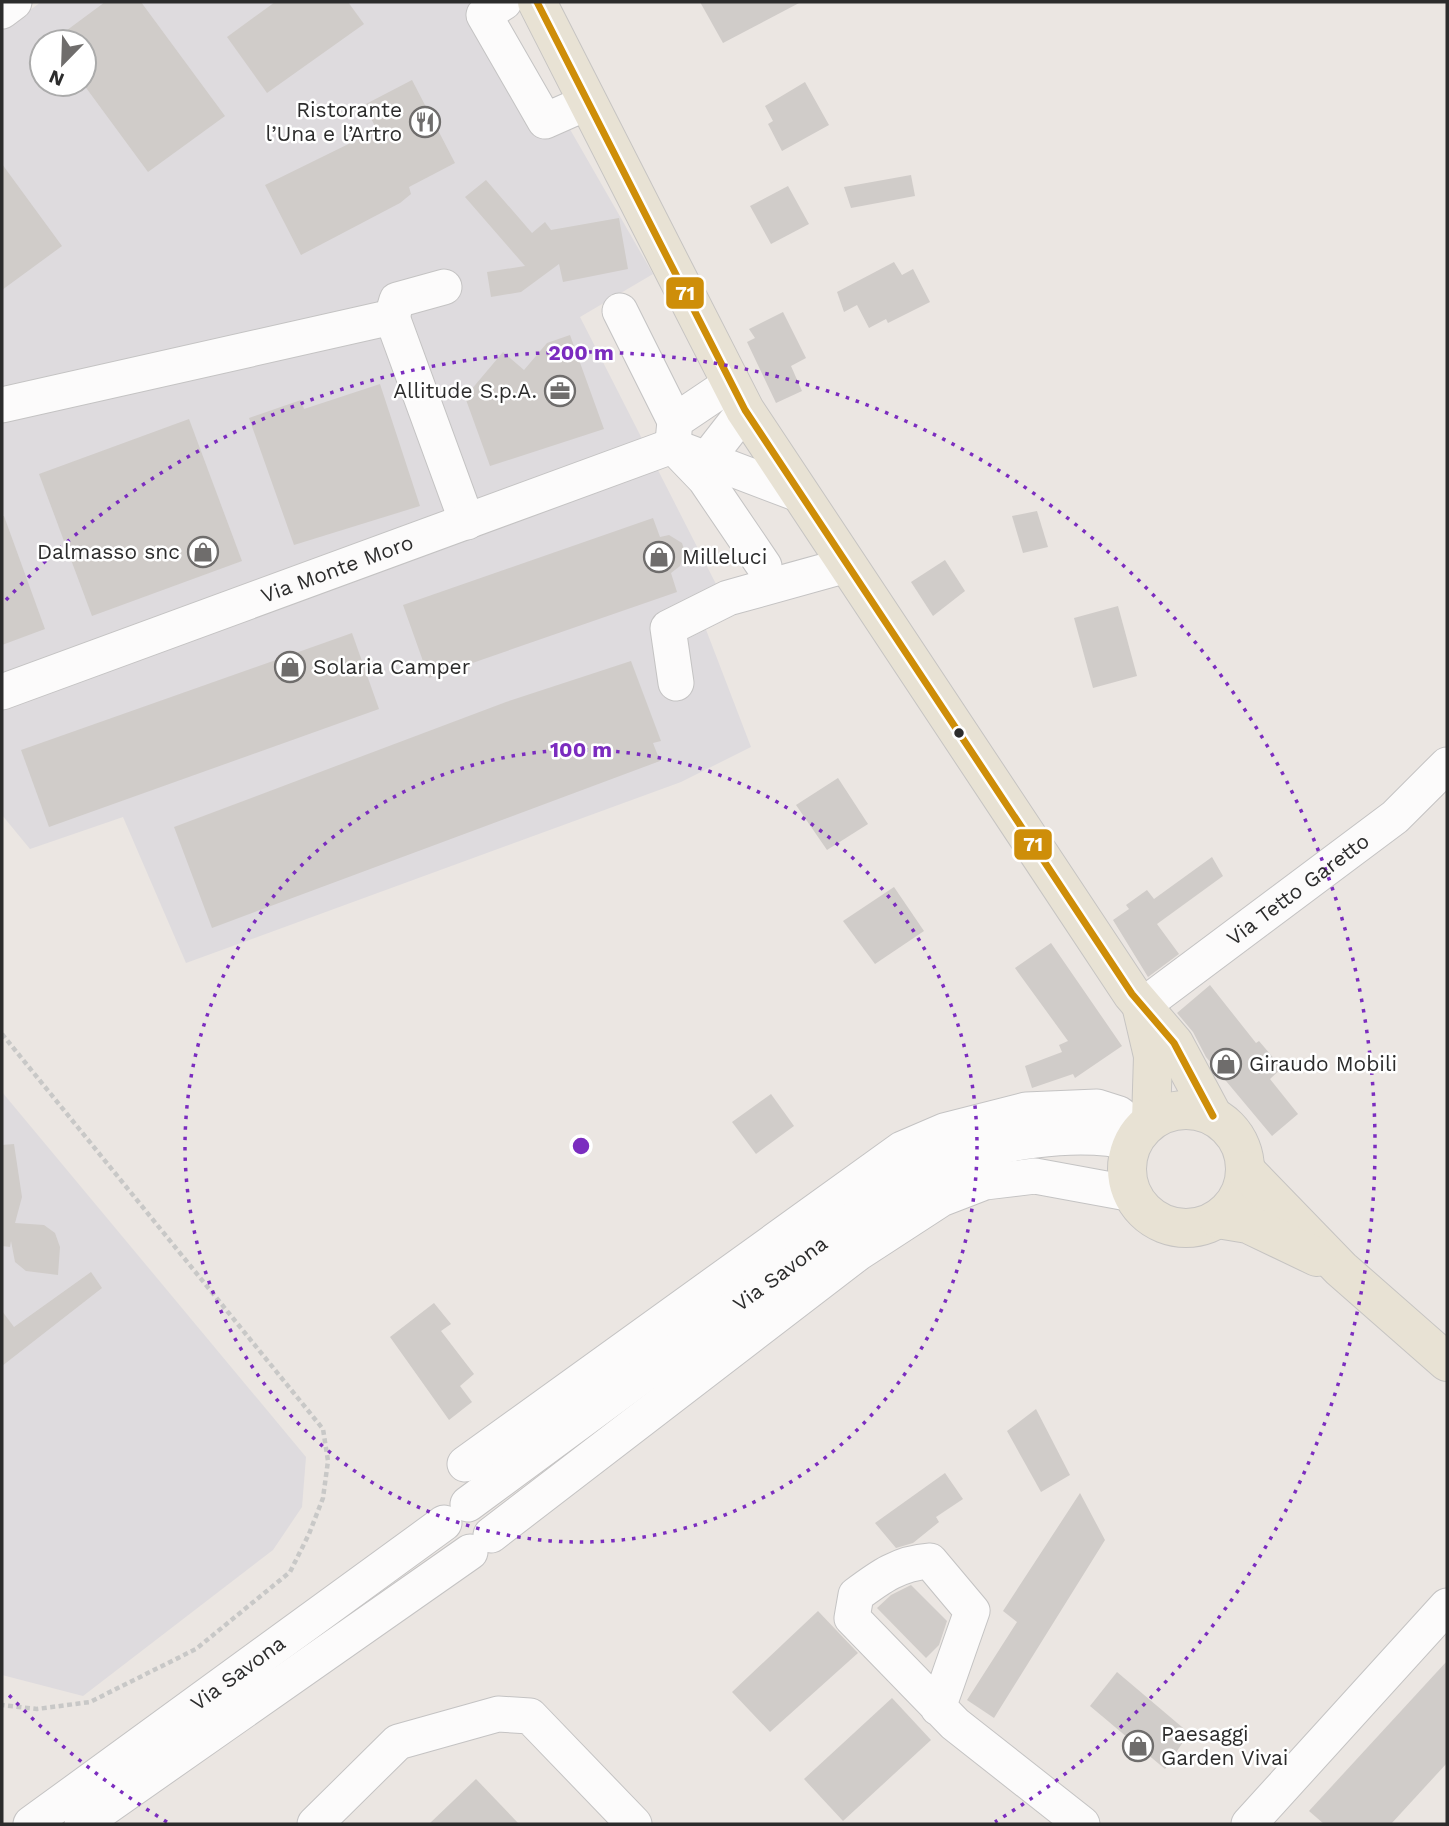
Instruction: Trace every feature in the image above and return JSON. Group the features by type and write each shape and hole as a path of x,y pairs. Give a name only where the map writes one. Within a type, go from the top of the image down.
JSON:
{"main road":[{"path":"537,2 737,397 1141,1007 1174,1043 1213,1116 1237,1139 1245,1170 1242,1189 1233,1206 1218,1219 1200,1227 1180,1228 1161,1222 1144,1211 1133,1194 1128,1178 1142,1132 1153,1056 1141,1007"},
{"path":"1142,1132 1182,1110 1213,1116"},
{"path":"1245,1170 1341,1269 1447,1362"},
{"path":"1218,1219 1248,1223 1341,1269"}],"street":[{"path":"2,11 14,2"},
{"path":"504,2 484,15 545,121 588,103"},
{"path":"444,287 397,300 391,317 467,522"},
{"path":"620,311 674,434 764,566"},
{"path":"2,405 391,317"},
{"path":"706,460 737,397"},
{"name":"Via Monte Moro","path":"2,692 467,522 674,434 737,397"},
{"path":"674,434 706,460 801,495"},
{"path":"676,684 668,628 728,598 847,565"},
{"name":"Via Tetto Garetto","path":"1141,1007 1223,942 1395,817 1447,765"},
{"path":"465,1464 902,1149 944,1131 1026,1110 1097,1107 1119,1114 1142,1132"},
{"name":"Via Savona","path":"31,1824 874,1204 940,1166 1033,1142 1142,1132"},
{"name":"Via Savona","path":"82,1824 481,1543 858,1253 941,1199 985,1182 1035,1176 1133,1194"},
{"path":"1249,1824 1447,1606"},
{"path":"315,1824 398,1742 498,1713 530,1716 634,1824"},
{"path":"946,1716 1082,1824"}],"path":[{"path":"2,1034 323,1429 328,1461 323,1498 290,1572 196,1649 90,1702 37,1709 2,1705"}],"shaded area":[{"path":"41,2 497,2 653,274 580,317 717,586 705,627 751,747 681,782 186,963 123,817 30,849 2,815 2,31"},
{"path":"2,1092 306,1457 302,1507 273,1550 83,1696 2,1675"}],"building":[{"path":"105,2 141,2 225,116 148,172 94,98 98,98 98,28 70,28"},
{"path":"275,2 348,2 364,24 267,93 227,37"},
{"path":"700,2 801,2 723,43"},
{"path":"412,80 455,163 409,187 411,194 400,203 301,255 265,185 377,130 364,105"},
{"path":"805,82 829,125 782,151 768,124 773,121 765,106"},
{"path":"2,164 62,246 2,290"},
{"path":"911,175 915,196 851,208 844,187"},
{"path":"486,180 532,233 545,222 551,230 619,218 628,269 563,282 559,264 521,292 491,297 487,272 525,266 465,197"},
{"path":"788,186 809,224 771,244 750,206"},
{"path":"894,262 902,275 913,269 930,302 888,323 886,319 869,328 857,305 844,312 837,292"},
{"path":"783,312 806,358 791,366 802,391 776,403 747,342 755,338 749,329"},
{"path":"570,335 604,429 490,466 465,397 503,352 524,370 547,343"},
{"path":"380,384 420,506 294,545 249,418 301,400 304,409"},
{"path":"189,419 242,561 92,616 39,474"},
{"path":"1037,511 1048,547 1023,553 1012,516"},
{"path":"2,516 45,629 2,645"},
{"path":"653,518 660,537 669,535 682,543 685,552 680,566 671,573 677,592 429,678 403,605"},
{"path":"945,560 965,591 933,616 911,582"},
{"path":"1118,606 1137,676 1093,688 1074,618"},
{"path":"352,633 379,709 49,827 21,750"},
{"path":"631,661 661,741 653,743 660,761 212,928 174,827 506,702"},
{"path":"838,778 868,824 827,850 796,805"},
{"path":"1212,857 1223,876 1157,924 1179,954 1148,977 1113,920 1129,909 1126,905 1147,890 1154,899"},
{"path":"894,887 924,931 875,964 843,921"},
{"path":"1051,943 1122,1046 1075,1078 1073,1074 1032,1088 1025,1066 1062,1052 1059,1045 1068,1041 1015,968"},
{"path":"1210,985 1256,1043 1259,1041 1282,1068 1270,1079 1298,1114 1272,1136 1206,1057 1193,1032 1177,1013"},
{"path":"771,1094 794,1126 756,1154 732,1122"},
{"path":"14,1144 22,1197 15,1223 44,1225 55,1233 60,1247 58,1275 26,1271 15,1262 11,1241 10,1247 2,1246 2,1145"},
{"path":"91,1272 102,1288 2,1366 2,1311 14,1327"},
{"path":"434,1303 451,1324 441,1331 474,1374 460,1386 472,1402 449,1420 390,1337"},
{"path":"1036,1409 1070,1475 1041,1492 1007,1431"},
{"path":"945,1473 963,1499 936,1517 939,1522 913,1543 896,1548 875,1523"},
{"path":"1080,1493 1105,1540 994,1718 967,1700 1017,1622 1003,1611"},
{"path":"911,1585 947,1621 939,1645 926,1658 877,1608 891,1595"},
{"path":"818,1611 858,1653 770,1732 732,1692"},
{"path":"1447,1661 1447,1763 1391,1824 1324,1824 1309,1811"},
{"path":"1117,1672 1189,1733 1165,1769 1090,1706"},
{"path":"892,1698 931,1740 843,1821 804,1779"},
{"path":"476,1779 519,1824 429,1824"}],"transit line":[{"name":"71","path":"537,2 745,410 1132,994 1174,1043 1213,1116"}],"place":[{"name":"Ristorante l’Una e l’Artro","path":"425,122"},
{"name":"Allitude S.p.A.","path":"560,391"},
{"name":"Dalmasso snc","path":"203,552"},
{"name":"Milleluci","path":"659,557"},
{"name":"Solaria Camper","path":"290,667"},
{"name":"Giraudo Mobili","path":"1226,1064"},
{"name":"Paesaggi Garden Vivai","path":"1138,1746"}]}
